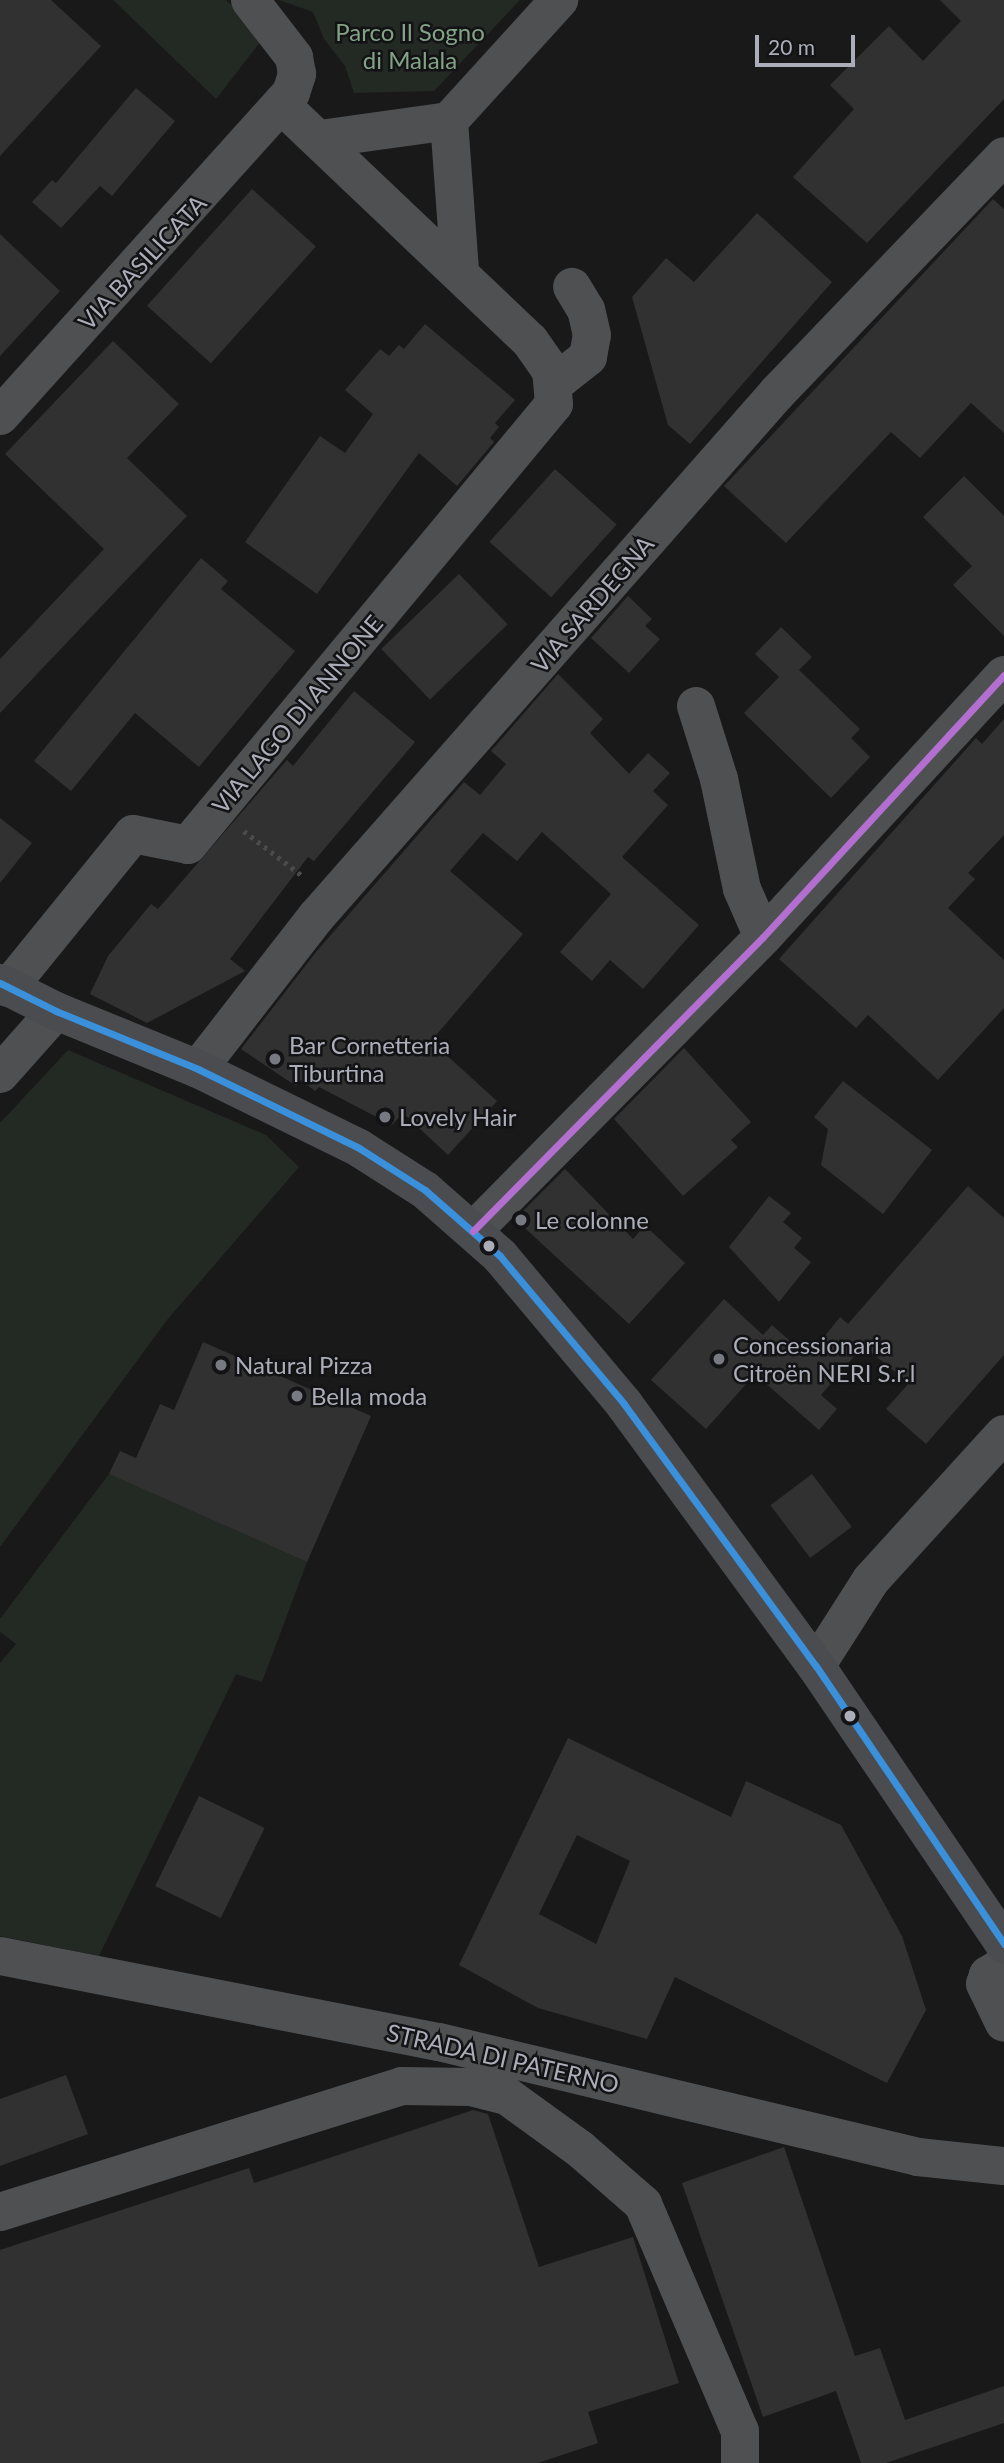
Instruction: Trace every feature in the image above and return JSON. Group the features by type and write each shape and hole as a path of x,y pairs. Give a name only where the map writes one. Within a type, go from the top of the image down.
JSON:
{"main road":[{"path":"4,985 56,1011 198,1069 359,1148 425,1191 473,1231 524,1281 598,1370 816,1666 1004,1944"}],"street":[{"name":"VIA BASILICATA","path":"0,416 282,106 294,88 296,62 284,40 250,0"},
{"path":"320,139 449,121 559,0"},
{"path":"282,106 320,139 537,348 555,383 588,357 592,335 586,310 572,287"},
{"path":"449,121 460,272"},
{"name":"VIA SARDEGNA","path":"198,1069 332,899 777,393 1004,156"},
{"name":"VIA LAGO DI ANNONE","path":"4,985 133,834 188,845 549,413 555,383"},
{"path":"473,1231 763,937 1004,674"},
{"path":"696,706 713,757 740,882 763,937"},
{"path":"0,1074 56,1011"},
{"path":"816,1666 860,1593 1004,1434"},
{"name":"STRADA DI PATERNO","path":"0,1956 439,2042 918,2157 1004,2166"},
{"path":"1004,1965 988,1975 985,1989 1004,2023"},
{"path":"0,2212 402,2086 471,2087 507,2096 580,2149 643,2204 740,2431 740,2463"}],"path":[{"path":"217,810 332,899"}],"green space":[{"path":"113,0 226,0 265,36 216,99"},
{"name":"Parco Il Sogno di Malala","path":"279,0 520,0 434,91 354,93 345,66 324,39 313,12"},
{"path":"68,1050 266,1135 299,1167 167,1320 0,1547 0,1123"},
{"path":"109,1474 307,1562 262,1682 236,1674 99,1956 0,1936 0,1663 16,1644 0,1632 0,1619"}],"building":[{"path":"0,0 51,0 101,46 0,156"},
{"path":"940,0 1004,0 1004,99 867,243 793,177 854,109 830,85 889,26 923,61 961,21"},
{"path":"136,88 175,121 112,196 100,186 61,228 32,202 52,180 56,183"},
{"path":"252,189 316,247 211,363 147,306"},
{"path":"993,199 1004,209 1004,433 971,403 920,458 891,432 786,543 724,486"},
{"path":"757,213 832,282 690,444 668,425 632,297 666,258 694,282"},
{"path":"0,234 60,291 0,356"},
{"path":"425,324 515,400 495,423 499,427 490,438 494,442 457,486 419,453 317,594 245,542 320,436 345,453 373,414 345,390 380,349 389,356 399,345 404,349"},
{"path":"113,341 179,404 127,458 187,516 0,713 0,659 104,549 5,454"},
{"path":"555,469 617,525 551,597 489,542"},
{"path":"964,476 1004,516 1004,636 953,585 972,566 923,517"},
{"path":"201,558 228,581 221,589 295,651 199,767 135,713 71,791 34,761"},
{"path":"459,574 508,624 430,699 381,649"},
{"path":"628,596 652,619 645,626 660,639 629,673 591,638"},
{"path":"781,627 812,657 799,670 860,729 851,738 870,757 831,798 744,713 779,677 755,654"},
{"path":"558,674 603,719 590,733 629,774 648,753 670,773 653,791 668,805 622,857 699,925 643,989 610,960 592,981 560,952 611,894 542,832 517,861 483,833 450,871 523,934 431,1041 497,1101 448,1155 403,1113 392,1125 319,1087 315,1091 301,1080 296,1086 241,1049 316,952 464,782 480,795 506,764 491,751"},
{"path":"354,691 415,742 314,861 308,857 230,959 245,971 147,1023 90,994 108,956 151,904 158,909 287,760 293,766"},
{"path":"1004,719 1004,835 968,873 975,879 948,908 1004,960 1004,1008 938,1080 868,1015 856,1028 779,959 976,738 982,744"},
{"path":"0,818 32,843 0,883"},
{"path":"684,1048 751,1122 731,1140 738,1147 683,1196 614,1119"},
{"path":"843,1081 932,1150 883,1214 821,1165 828,1129 814,1117"},
{"path":"565,1169 633,1239 640,1231 651,1231 685,1263 629,1324 515,1219"},
{"path":"968,1186 1004,1218 1004,1355 926,1444 886,1409 909,1383 863,1346 821,1395 837,1409 819,1430 755,1374 706,1429 651,1380 724,1299 763,1335 772,1325 808,1357 840,1317 848,1324"},
{"path":"769,1196 791,1213 783,1222 802,1238 794,1248 811,1262 779,1302 729,1247"},
{"path":"203,1342 371,1416 307,1562 109,1474 120,1451 136,1458 160,1404 174,1410"},
{"path":"812,1474 852,1527 810,1558 770,1505"},
{"path":"568,1738 731,1817 746,1781 841,1825 902,1936 926,2010 887,2083 675,1977 647,2039 538,2008 459,1965","holes":["577,1835 630,1861 596,1944 539,1914"]},
{"path":"199,1796 265,1828 221,1918 155,1886"},
{"path":"66,2075 88,2134 0,2166 0,2099"},
{"path":"473,2110 488,2114 539,2267 633,2237 679,2383 588,2412 598,2443 538,2463 0,2463 0,2250 249,2168 254,2183"},
{"path":"784,2147 855,2356 880,2348 905,2420 1004,2386 1004,2423 886,2463 861,2463 836,2391 763,2417 682,2183"}],"transit line":[{"path":"473,1231 763,937 1004,675"},
{"path":"0,983 56,1011 198,1069 359,1148 425,1190 500,1256 624,1404 816,1666 1004,1944"}],"place":[{"name":"Bar Cornetteria Tiburtina","path":"275,1059"},
{"name":"Lovely Hair","path":"385,1117"},
{"name":"Le colonne","path":"521,1220"},
{"name":"Concessionaria Citroën NERI S.r.l","path":"719,1359"},
{"name":"Natural Pizza","path":"221,1365"},
{"name":"Bella moda","path":"297,1396"}]}
